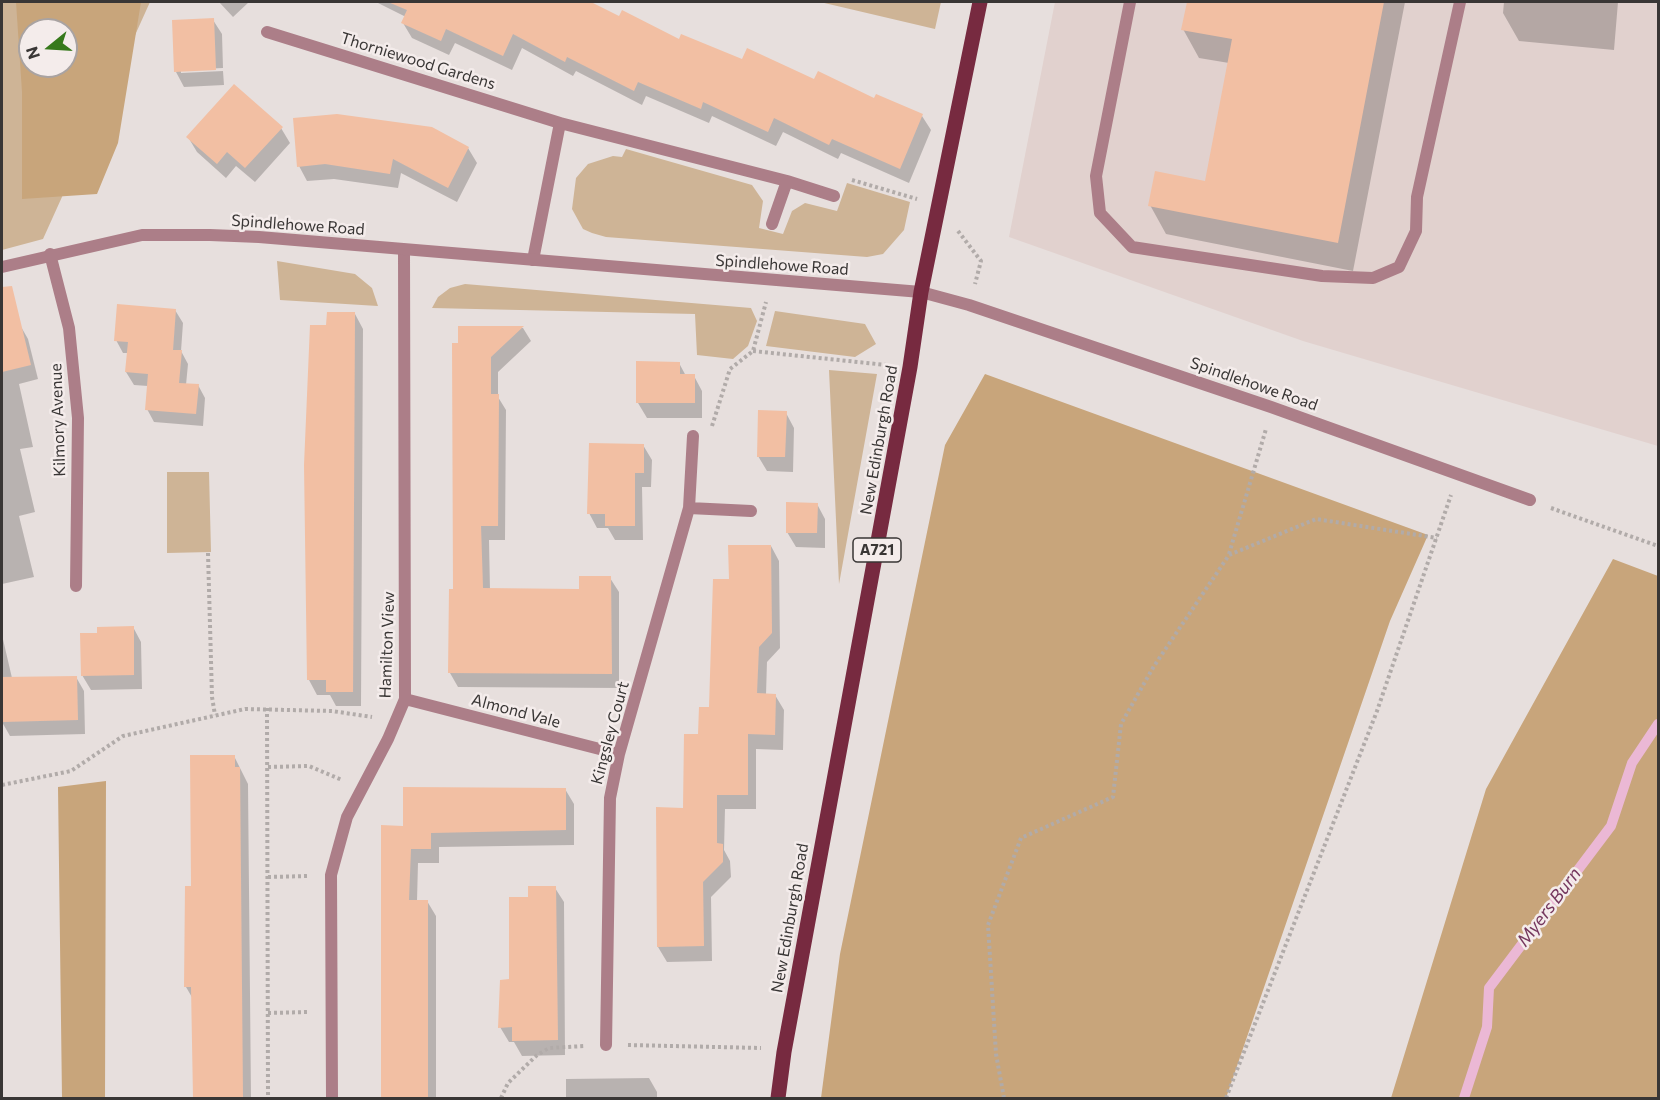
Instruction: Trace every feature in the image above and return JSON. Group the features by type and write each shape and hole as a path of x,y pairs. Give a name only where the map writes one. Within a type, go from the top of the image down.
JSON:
{"main road":[{"name":"New Edinburgh Road","path":"778,1098 784,1052 910,367 921,292 980,2"}],"street":[{"path":"1130,2 1096,176 1100,213 1132,247 1322,276 1373,278 1399,267 1416,231 1417,197 1461,2"},
{"name":"Thorniewood Gardens","path":"267,32 560,123 787,180 834,196"},
{"path":"533,260 560,123"},
{"path":"772,224 787,180"},
{"name":"Spindlehowe Road","path":"2,267 50,254 142,236 259,237 921,292 969,305 1271,407 1530,500"},
{"name":"Hamilton View","path":"332,1098 331,875 347,817 405,699 404,250"},
{"name":"Kilmory Avenue","path":"50,254 69,328 78,418 75,586"},
{"name":"Kingsley Court","path":"606,1045 610,798 619,754 689,508 693,436"},
{"path":"689,508 751,511"},
{"name":"Almond Vale","path":"405,699 619,754"}],"path":[{"path":"693,436 710,434 730,369 753,351 771,281"},
{"path":"753,351 910,367"},
{"path":"1004,1098 996,1054 988,925 1021,838 1113,797 1122,724 1154,666 1229,555 1249,481 1263,444 1271,407"},
{"path":"1226,1098 1377,711 1459,473"},
{"path":"1530,500 1659,546"},
{"path":"1229,555 1316,519 1437,538"},
{"path":"208,553 212,697 215,716"},
{"path":"267,708 268,1098"},
{"path":"2,785 71,771 123,736 245,709 332,711 396,721"},
{"path":"267,767 309,766 332,776"},
{"path":"268,877 301,876"},
{"path":"268,1013 301,1012"},
{"path":"501,1098 508,1083 525,1064 549,1048 606,1045 748,1046 784,1052"}],"shaded area":[{"path":"2,2 150,2 43,239 2,250"},
{"path":"16,2 141,2 118,143 97,194 22,199 21,78 78,78 78,18 18,18 18,32"},
{"path":"820,2 941,2 935,29"},
{"path":"1055,2 1658,2 1658,446 1303,341 1009,237"},
{"path":"626,149 752,185 763,201 759,228 783,234 792,211 805,203 837,211 847,183 910,202 904,230 883,254 867,257 606,237 583,229 572,209 576,178 588,164 613,156 622,157"},
{"path":"277,261 355,274 372,288 378,306 280,300"},
{"path":"465,284 751,308 757,321 748,346 733,359 697,355 695,314 432,308 438,297 450,288"},
{"path":"775,311 865,324 876,344 855,357 766,346"},
{"path":"829,370 877,374 839,584"},
{"path":"985,374 1428,535 1390,621 1226,1098 821,1098 840,954 945,445"},
{"path":"167,472 209,472 211,552 167,553"},
{"path":"1613,559 1658,576 1658,1098 1391,1098 1486,789"},
{"path":"106,781 105,1098 62,1098 58,787"}],"building":[{"path":"388,2 591,2 619,16 622,10 679,39 681,34 742,59 747,48 814,79 818,71 874,98 876,94 923,114 900,169 832,139 829,145 774,118 768,132 703,102 701,109 638,82 634,91 567,57 565,62 513,34 503,56 446,29 441,41 401,23 407,10"},
{"path":"1187,2 1384,2 1338,243 1148,206 1155,171 1205,181 1232,39 1181,30"},
{"path":"214,18 216,70 174,72 172,20"},
{"path":"234,84 283,127 245,168 227,152 217,164 186,137"},
{"path":"337,114 432,127 469,147 448,188 393,159 390,174 325,164 297,167 293,118"},
{"path":"12,286 31,365 2,372 2,287"},
{"path":"117,304 176,309 173,350 182,350 179,383 199,384 196,414 145,410 148,374 125,372 128,342 114,341"},
{"path":"327,312 355,312 353,692 326,692 326,680 307,680 304,465 310,325 326,325"},
{"path":"458,326 524,326 491,357 491,394 499,394 498,526 481,526 483,588 579,589 579,576 611,576 612,674 448,673 449,589 453,589 452,343 458,343"},
{"path":"636,361 680,362 680,374 695,374 695,403 636,403"},
{"path":"758,410 787,411 785,457 757,457"},
{"path":"589,443 644,444 644,473 635,473 635,526 605,526 605,514 587,514"},
{"path":"786,502 818,503 817,533 786,533"},
{"path":"728,545 771,545 772,633 759,647 757,693 776,694 775,735 748,734 748,795 717,795 717,843 723,844 723,862 703,882 704,946 657,947 656,807 683,808 684,734 698,734 699,707 709,707 713,579 729,579"},
{"path":"134,626 134,675 81,676 80,633 97,633 97,627"},
{"path":"77,676 78,720 2,722 2,677"},
{"path":"190,755 235,755 235,767 240,767 243,1098 193,1098 191,987 184,987 185,886 191,886"},
{"path":"403,787 566,788 566,830 431,833 431,849 411,849 409,900 428,900 428,1098 381,1098 381,825 403,826"},
{"path":"528,886 556,886 558,1040 512,1041 512,1027 498,1028 500,980 509,979 509,897 528,897"}],"waterway":[{"name":"Myers Burn","path":"1464,1098 1487,1027 1489,988 1611,826 1632,763 1658,724"}]}
